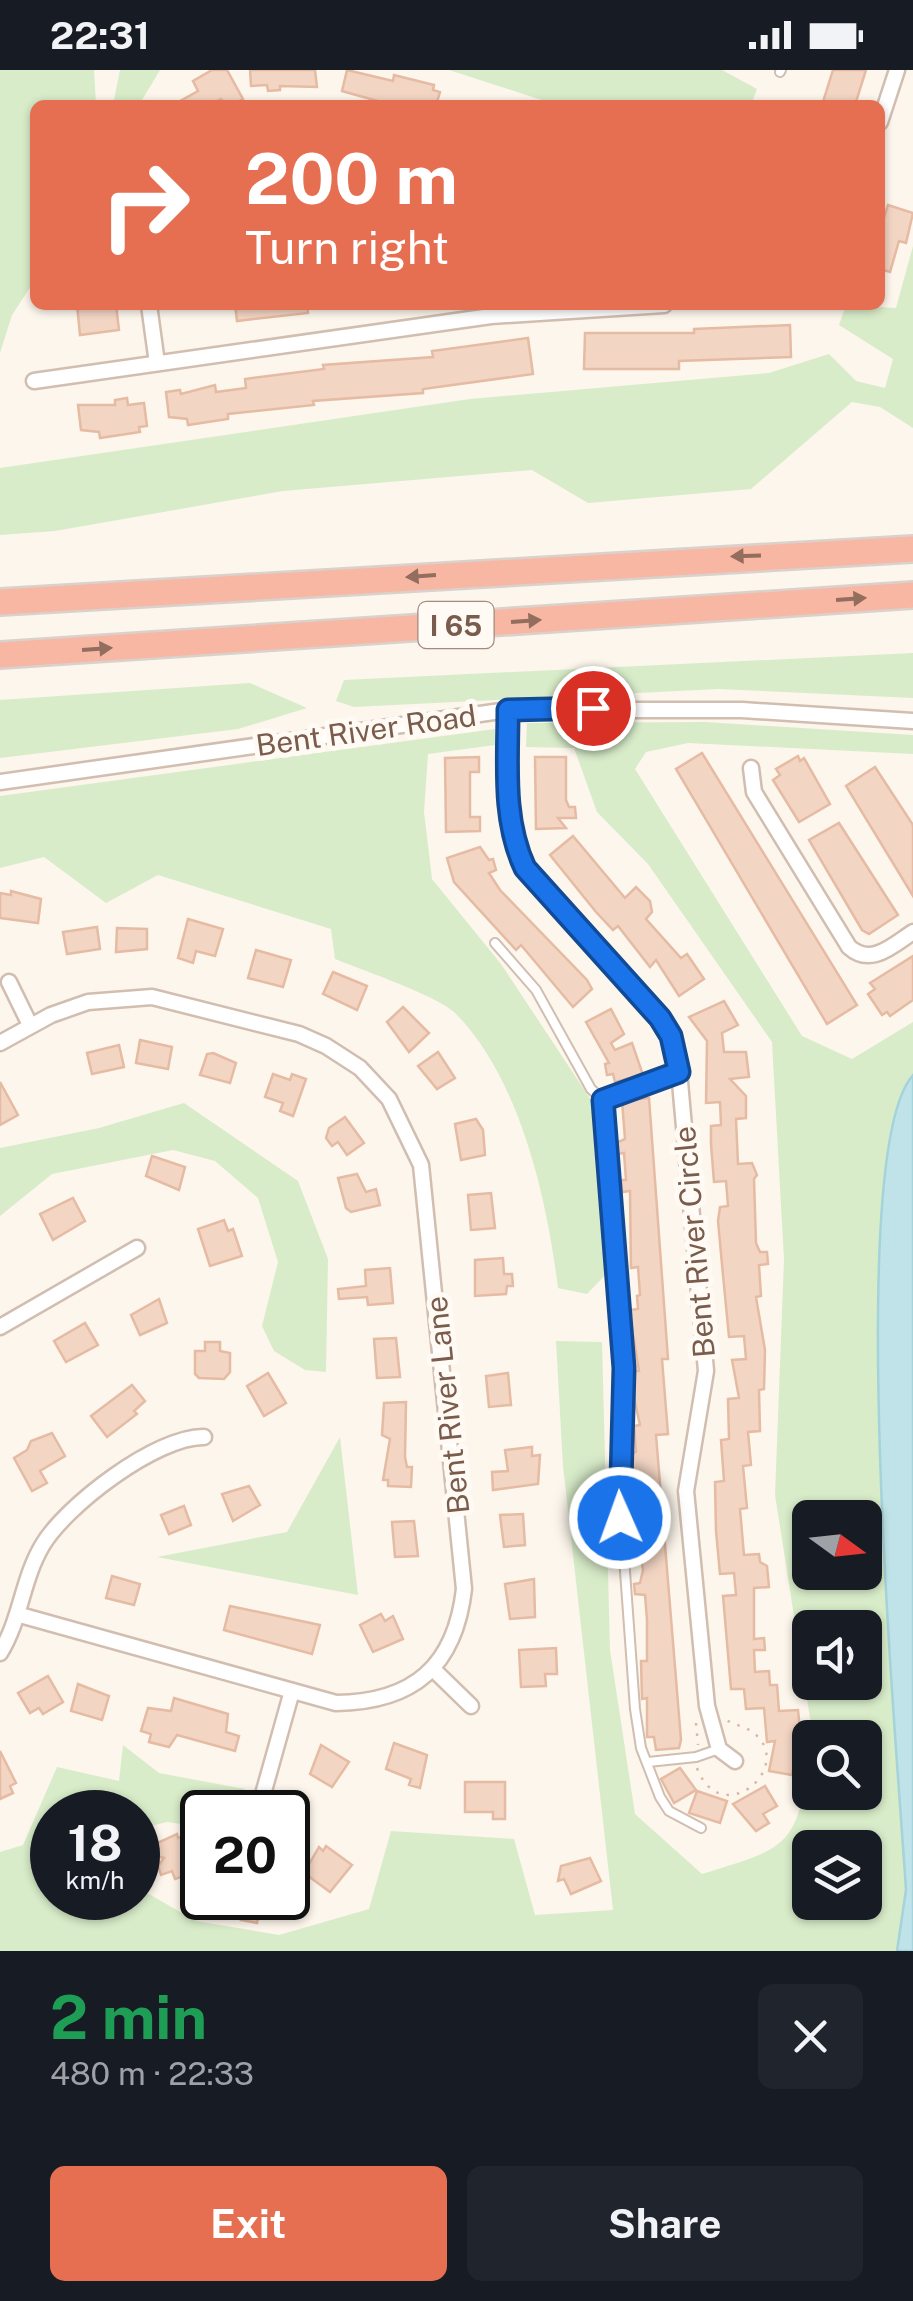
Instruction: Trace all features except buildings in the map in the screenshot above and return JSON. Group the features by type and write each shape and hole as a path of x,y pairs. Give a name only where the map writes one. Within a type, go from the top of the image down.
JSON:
{"highway":[{"name":"I 65","path":"0,602 913,549"},
{"name":"I 65","path":"0,655 913,595"}],"street":[{"path":"885,107 897,70"},
{"path":"151,310 157,363"},
{"path":"34,381 491,316 585,310"},
{"name":"Bent River Road","path":"0,782 508,710 742,710 913,721"},
{"name":"Bent River Circle","path":"508,710 510,825 525,868 660,1018 671,1036 679,1072 706,1371 686,1491 708,1706 719,1748"},
{"path":"750,768 754,792 848,948 866,957 913,932"},
{"path":"9,982 30,1025"},
{"name":"Bent River Lane","path":"0,1043 30,1025 104,998 152,996 299,1034 346,1056 400,1116 422,1165 464,1589 456,1629 434,1670"},
{"path":"0,1327 137,1248"},
{"path":"0,1653 20,1615 34,1563 62,1520 155,1450 173,1441 204,1437"},
{"path":"20,1615 336,1703 369,1701 402,1690 434,1670 471,1706"},
{"path":"264,1790 292,1691"},
{"path":"719,1748 734,1761"}],"lane":[{"path":"495,944 536,990 591,1089 603,1100 624,1368 618,1475 635,1709 648,1762 669,1812 701,1828"},
{"path":"603,1100 679,1072"},
{"path":"648,1762 696,1757 719,1748"}],"path":[{"path":"694,1708 696,1757 703,1781 719,1792 738,1795 758,1781 764,1764 762,1744 758,1736 730,1723 721,1711"}],"green space":[{"path":"0,70 94,70 96,100 30,100 30,288 12,315 0,353"},
{"path":"120,70 160,70 142,100 114,100"},
{"path":"449,70 722,70 757,89 753,100 542,100"},
{"path":"913,246 913,428 880,407 852,402 751,489 588,503 532,470 283,491 55,531 0,535 0,468 470,399 769,373 829,354 856,381 885,388 893,359 839,325 844,310 896,308"},
{"path":"913,653 913,698 718,689 354,707 336,701 344,680"},
{"path":"250,683 307,708 238,729 0,758 0,700"},
{"path":"705,722 913,735 913,754 688,743 646,752 635,769 802,1036 852,1059 913,1022 913,1075 892,1127 881,1216 878,1332 882,1500 792,1500 792,1590 882,1590 882,1506 906,1890 897,1951 0,1951 0,1852 23,1845 30,1829 30,1920 160,1920 160,1900 180,1912 180,1920 279,1935 369,1909 391,1831 514,1839 535,1915 613,1910 563,1466 556,1341 602,1342 610,1650 635,1814 702,1874 769,1850 792,1828 799,1810 882,1810 882,1720 810,1720 807,1700 882,1700 882,1610 793,1610 775,1495 784,1260 772,1042 648,864 597,812 574,748 526,747 527,723"},
{"path":"495,729 495,745 428,754 424,812 432,879 501,964 593,1103 606,1274 587,1294 558,1288 538,1179 513,1104 477,1039 445,1005 335,959 331,929 158,875 106,903 44,857 0,868 0,796"},
{"path":"184,1103 298,1181 328,1259 326,1372 305,1370 274,1351 262,1326 278,1262 258,1198 215,1161 173,1150 52,1174 0,1216 0,1148 99,1128"},
{"path":"340,1437 358,1595 157,1557 287,1532"},
{"path":"123,1745 159,1773 245,1789 180,1790 180,1824 160,1824 160,1790 47,1790 57,1767 119,1781"}],"water":[{"path":"913,1075 913,1951 897,1951 906,1890 880,1463 881,1217 892,1127"}],"route":[{"path":"593,708 508,710 508,800 515,848 525,868 660,1018 671,1036 679,1072 603,1100 624,1368 618,1475 620,1518"}]}
